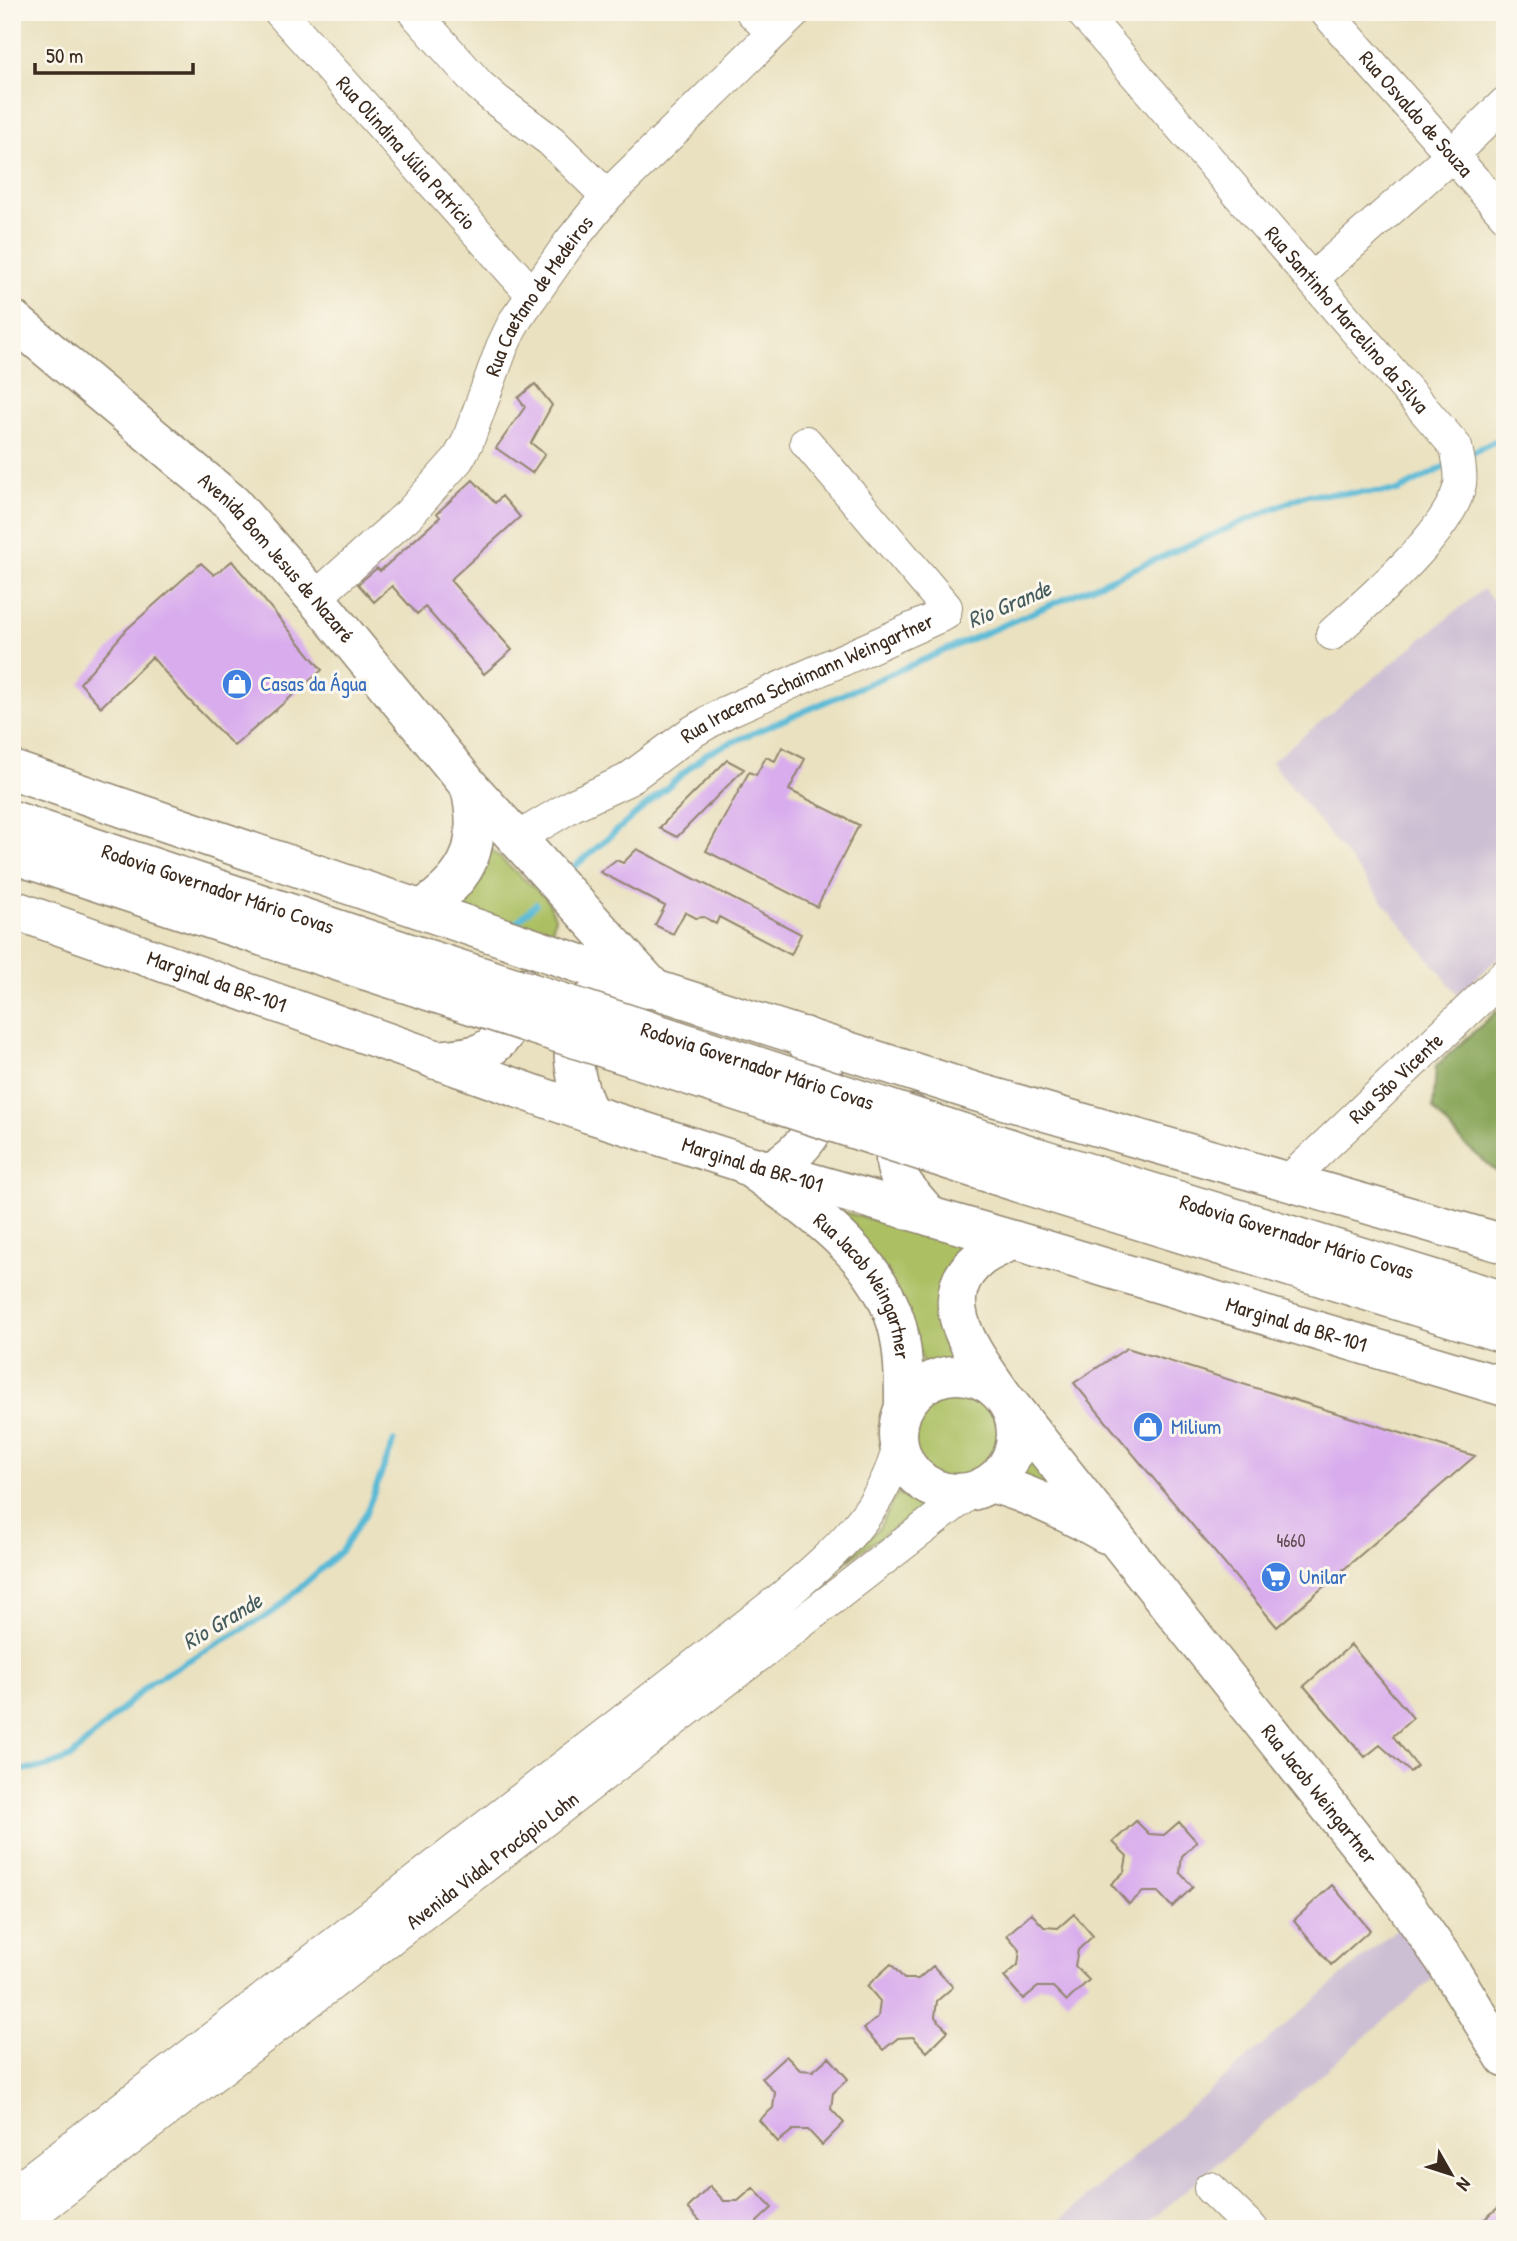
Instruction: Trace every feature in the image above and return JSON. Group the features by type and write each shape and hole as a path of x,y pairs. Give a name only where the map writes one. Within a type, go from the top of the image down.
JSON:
{"main road":[{"name":"Avenida Bom Jesus de Nazaré","path":"12,319 209,481 245,517 470,787 654,989"},
{"path":"12,770 654,989 976,1092 1505,1244"},
{"path":"422,909 446,893 463,870 474,844 476,815 470,787"},
{"name":"Rodovia Governador Mário Covas","path":"22,822 371,956"},
{"name":"Rodovia Governador Mário Covas","path":"12,853 371,956 1029,1171 1505,1334"},
{"name":"Avenida Bom Jesus de Nazaré","path":"564,890 588,1002"},
{"name":"Marginal da BR-101","path":"12,909 590,1114 756,1167 1013,1240 1505,1387"},
{"path":"436,1060 479,1053 502,1039 518,1012 522,986 510,959 494,942 469,925"},
{"path":"590,1114 582,1098 574,1065 574,1040 578,1021 588,1002 611,992 633,988 654,989"},
{"path":"756,1167 786,1161 814,1130 822,1102 824,1078 819,1062 803,1036"},
{"path":"930,1217 900,1181 893,1163 899,1135 913,1111 935,1097 957,1092 976,1092"},
{"name":"Rua Jacob Weingartner","path":"756,1167 823,1221 854,1253 881,1289 896,1322 902,1352 904,1408"},
{"name":"Rodovia Governador Mário Covas","path":"1029,1171 1505,1301"},
{"name":"Rua Jacob Weingartner","path":"1013,1240 981,1257 967,1272 959,1287 956,1306 967,1341 1003,1396 1410,1910 1505,2058"},
{"path":"951,1375 971,1376 988,1383 1003,1396 1013,1413 1017,1433 1013,1452 1004,1469 981,1487 953,1493 934,1488 918,1478 906,1464 899,1446 899,1426 904,1408 916,1392 932,1380 951,1375"},
{"name":"Rua Jacob Weingartner","path":"981,1487 1026,1494 1059,1508 1119,1541"}],"street":[{"name":"Rua Olindina Júlia Patrício","path":"279,12 533,295"},
{"path":"414,12 479,85 551,141 607,196"},
{"name":"Rua Santinho Marcelino da Silva","path":"1082,12 1312,279 1458,459 1460,486 1424,545 1332,634"},
{"name":"Rua Osvaldo de Souza","path":"1326,12 1505,215"},
{"name":"Rua Caetano de Medeiros","path":"315,598 409,514 458,458 467,443 506,338 570,242 607,196 773,19"},
{"path":"1312,279 1452,156 1505,103"},
{"name":"Rua Iracema Schaimann Weingartner","path":"516,839 573,805 627,780 692,732 726,712 946,614 946,607 806,442"},
{"name":"Rua São Vicente","path":"1288,1181 1505,975"},
{"name":"Avenida Vidal Procópio Lohn","path":"14,2229 82,2157 831,1556 872,1510 892,1471 899,1446"},
{"name":"Avenida Vidal Procópio Lohn","path":"12,2193 82,2157 981,1487"},
{"path":"1210,2188 1252,2229"}],"shaded area":[{"path":"1483,589 1505,615 1505,951 1458,995 1271,762"},
{"path":"1402,1924 1437,1975 1141,2229 1050,2229"}],"green space":[{"path":"490,849 547,899 555,917 550,940 464,911"},
{"path":"1505,1004 1505,1178 1464,1144 1433,1109 1436,1066"},
{"path":"836,1210 963,1244 938,1286 946,1327 964,1363 944,1364 925,1373 915,1334"},
{"path":"955,1388 973,1392 987,1402 997,1416 1001,1434 997,1452 987,1466 973,1476 955,1480 937,1476 923,1466 913,1452 909,1434 913,1416 923,1402 937,1392"},
{"path":"1026,1444 1073,1500 1011,1477 1025,1455"},
{"path":"897,1493 925,1506 841,1565 879,1528"}],"building":[{"path":"535,384 552,405 531,443 545,454 532,473 496,448 525,407 518,398"},
{"path":"473,480 495,503 502,496 520,517 450,580 512,650 484,674 425,607 417,614 392,586 374,602 358,584 377,568 380,571 440,517 437,513"},
{"path":"232,561 322,670 234,746 152,657 101,707 80,683 127,629 201,563 214,575"},
{"path":"782,747 805,759 789,790 859,825 817,907 706,851 749,772 756,775 766,757 775,761"},
{"path":"727,760 744,769 677,837 659,828"},
{"path":"637,849 801,934 791,955 719,917 716,924 704,917 696,918 685,912 673,934 655,925 665,906 600,872 616,860 623,863"},
{"path":"1127,1348 1475,1456 1277,1627 1074,1383"},
{"path":"1351,1645 1413,1718 1393,1736 1417,1766 1410,1772 1380,1745 1365,1757 1304,1686"},
{"path":"1136,1821 1149,1834 1164,1835 1179,1822 1197,1842 1182,1856 1180,1873 1193,1887 1172,1907 1158,1892 1143,1892 1129,1904 1111,1884 1124,1872 1127,1856 1113,1842"},
{"path":"1332,1885 1370,1930 1331,1965 1294,1920"},
{"path":"1031,1913 1044,1927 1058,1928 1074,1914 1093,1936 1078,1950 1075,1966 1089,1980 1067,2001 1053,1987 1038,1987 1023,1999 1004,1977 1018,1965 1020,1950 1007,1935"},
{"path":"891,1964 904,1979 918,1979 933,1966 953,1987 937,2001 935,2017 948,2031 927,2052 913,2037 898,2038 883,2050 864,2029 878,2017 880,2001 867,1986"},
{"path":"786,2056 800,2070 813,2071 829,2057 848,2079 833,2093 831,2109 844,2123 822,2145 808,2130 793,2130 778,2142 759,2120 773,2108 775,2093 762,2078"},
{"path":"710,2186 724,2201 738,2201 753,2188 772,2208 757,2222 756,2229 700,2229 701,2222 688,2208"},
{"path":"1505,2202 1505,2229 1473,2229"}],"waterway":[{"name":"Rio Grande","path":"1466,456 1505,436"},
{"name":"Rio Grande","path":"565,875 707,753 1305,495 1398,491 1450,464"},
{"name":"Rio Grande","path":"517,922 536,904"},
{"name":"Rio Grande","path":"12,1771 46,1767 71,1757 151,1682 273,1612 341,1551 366,1513 394,1441"}],"place":[{"name":"Casas da Água","path":"237,684"},
{"name":"Milium","path":"1148,1427"},
{"name":"Unilar","path":"1276,1577"}]}
